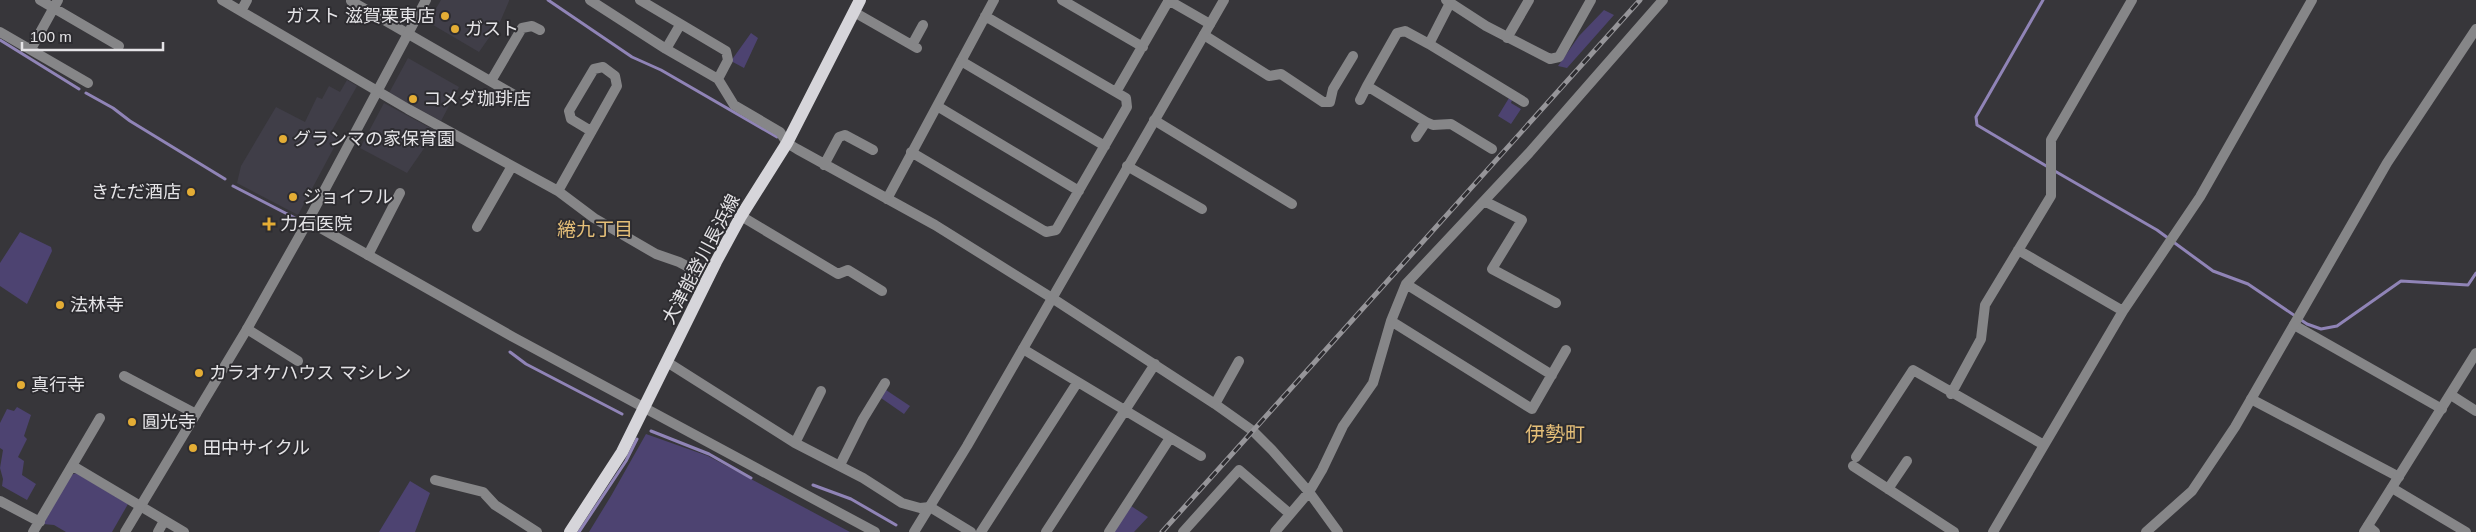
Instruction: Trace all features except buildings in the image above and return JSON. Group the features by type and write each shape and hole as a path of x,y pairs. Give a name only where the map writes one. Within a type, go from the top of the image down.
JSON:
{"main road":[{"name":"大津能登川長浜線","path":"570,532 622,452 741,216 787,143 857,6"}],"street":[{"path":"40,0 56,4 119,46"},
{"path":"222,0 378,91 558,191 594,218 656,254 679,262 709,278"},
{"path":"241,11 247,0"},
{"path":"125,532 247,329 426,0"},
{"path":"590,0 666,49 718,78 734,105 780,132 787,143 935,225 1052,298 1215,404 1257,435 1309,492 1338,532"},
{"path":"640,0 726,51 728,60 718,78"},
{"path":"887,199 994,0"},
{"path":"1062,0 1143,47"},
{"path":"1116,92 1169,0 1210,24"},
{"path":"914,532 1023,349 1224,0"},
{"path":"1507,38 1529,0"},
{"path":"1429,44 1448,1 1507,38 1550,59 1559,57 1591,0"},
{"path":"1275,532 1309,492 1322,470 1342,426 1373,383 1391,322 1406,284 1484,201 1664,0"},
{"path":"1952,394 1981,339 1985,305 2051,196 2051,140 2132,0"},
{"path":"1993,532 2123,311 2200,197 2312,0"},
{"path":"351,1 518,97"},
{"path":"31,48 56,4"},
{"path":"857,6 915,46 923,25"},
{"path":"911,152 1046,232 1056,230 1127,107 1126,98 985,16"},
{"path":"666,49 680,25"},
{"path":"491,81 522,28 532,26 540,30"},
{"path":"2146,532 2192,491 2235,427 2387,163 2476,29"},
{"path":"1360,100 1397,33 1405,31 1524,102"},
{"path":"0,32 88,82"},
{"path":"1204,35 1269,76 1281,74 1324,102 1330,102 1333,90 1353,56"},
{"path":"961,62 1105,146"},
{"path":"558,191 617,86 615,76 602,67 594,69 569,112 571,119 591,130"},
{"path":"1367,86 1433,126 1451,124 1492,149"},
{"path":"937,106 1079,191"},
{"path":"1154,120 1292,204"},
{"path":"1416,137 1426,122"},
{"path":"824,165 839,137 845,135 873,150"},
{"path":"477,227 512,166"},
{"path":"1127,166 1202,210"},
{"path":"368,255 400,193"},
{"path":"1484,201 1522,220 1492,269 1556,303"},
{"path":"741,216 838,274 848,270 882,291"},
{"path":"308,220 643,408 875,532"},
{"path":"2018,250 2123,311"},
{"path":"1406,284 1552,375"},
{"path":"1391,322 1532,409 1566,350"},
{"path":"2294,325 2442,409"},
{"path":"247,329 298,361"},
{"path":"1023,349 1201,456"},
{"path":"2369,530 2392,488 2476,352"},
{"path":"1215,404 1239,361"},
{"path":"667,362 795,443 840,465 902,503 920,508 930,507 971,532"},
{"path":"1046,532 1155,364"},
{"path":"1954,532 1888,489 1855,462 1913,370 2044,445"},
{"path":"124,376 196,414"},
{"path":"840,465 863,419 885,383"},
{"path":"981,532 1077,383"},
{"path":"795,443 821,391"},
{"path":"2451,395 2476,411"},
{"path":"2251,399 2399,477"},
{"path":"33,532 100,418"},
{"path":"1109,532 1170,438"},
{"path":"1888,489 1907,461"},
{"path":"73,466 184,532"},
{"path":"1183,532 1239,470 1290,514"},
{"path":"435,480 483,492 495,505 537,532"},
{"path":"2392,488 2466,532"},
{"path":"0,501 40,522"},
{"path":"158,532 164,521"}],"shaded area":[{"path":"441,0 509,1 500,22 479,52 428,22"},
{"path":"1604,10 1614,15 1567,68 1558,66 1579,36"},
{"path":"751,33 758,38 744,68 731,61"},
{"path":"408,58 459,87 441,121 389,93"},
{"path":"347,80 357,86 330,134 339,138 298,215 237,183 241,166 276,107 305,122 317,97 322,99 329,86 340,92"},
{"path":"1509,98 1512,100 1511,103 1521,109 1511,124 1498,116"},
{"path":"384,103 436,131 407,173 360,148"},
{"path":"20,232 51,247 52,251 27,304 0,286 0,263"},
{"path":"886,390 910,406 904,414 881,398"},
{"path":"17,407 31,415 24,436 27,439 18,457 24,461 22,475 36,484 27,500 2,486 3,479 0,468 3,450 0,448 0,423 7,409 14,411"},
{"path":"646,434 708,456 850,532 589,532"},
{"path":"76,473 128,504 112,532 66,532 54,525 43,524 71,475"},
{"path":"410,481 430,493 415,532 379,532"},
{"path":"1131,506 1148,517 1134,532 1114,532"}],"waterway":[{"path":"548,0 632,57 661,70 777,137"},
{"path":"2043,0 1976,117 1977,125 2048,167"},
{"path":"0,40 79,89"},
{"path":"86,93 225,179"},
{"path":"2053,170 2157,230 2213,271 2248,284 2307,324 2321,329 2337,326 2401,281 2468,285 2476,273"},
{"path":"233,186 295,218"},
{"path":"510,352 526,364 622,414"},
{"path":"651,431 709,454 751,478"},
{"path":"579,532 626,461 637,439"},
{"path":"813,485 851,499 896,525"}],"railway":[{"path":"1162,532 1640,0"}],"place":[{"name":"ガスト 滋賀栗東店","path":"445,16"},
{"name":"ガスト","path":"455,29"},
{"name":"コメダ珈琲店","path":"413,99"},
{"name":"グランマの家保育園","path":"283,139"},
{"name":"きただ酒店","path":"191,192"},
{"name":"ジョイフル","path":"293,197"},
{"name":"力石医院","path":"269,224"},
{"name":"法林寺","path":"60,305"},
{"name":"カラオケハウス マシレン","path":"199,373"},
{"name":"真行寺","path":"21,385"},
{"name":"圓光寺","path":"132,422"},
{"name":"田中サイクル","path":"193,448"}],"district":[{"name":"綣九丁目","path":"595,229"},
{"name":"伊勢町","path":"1555,434"}]}
